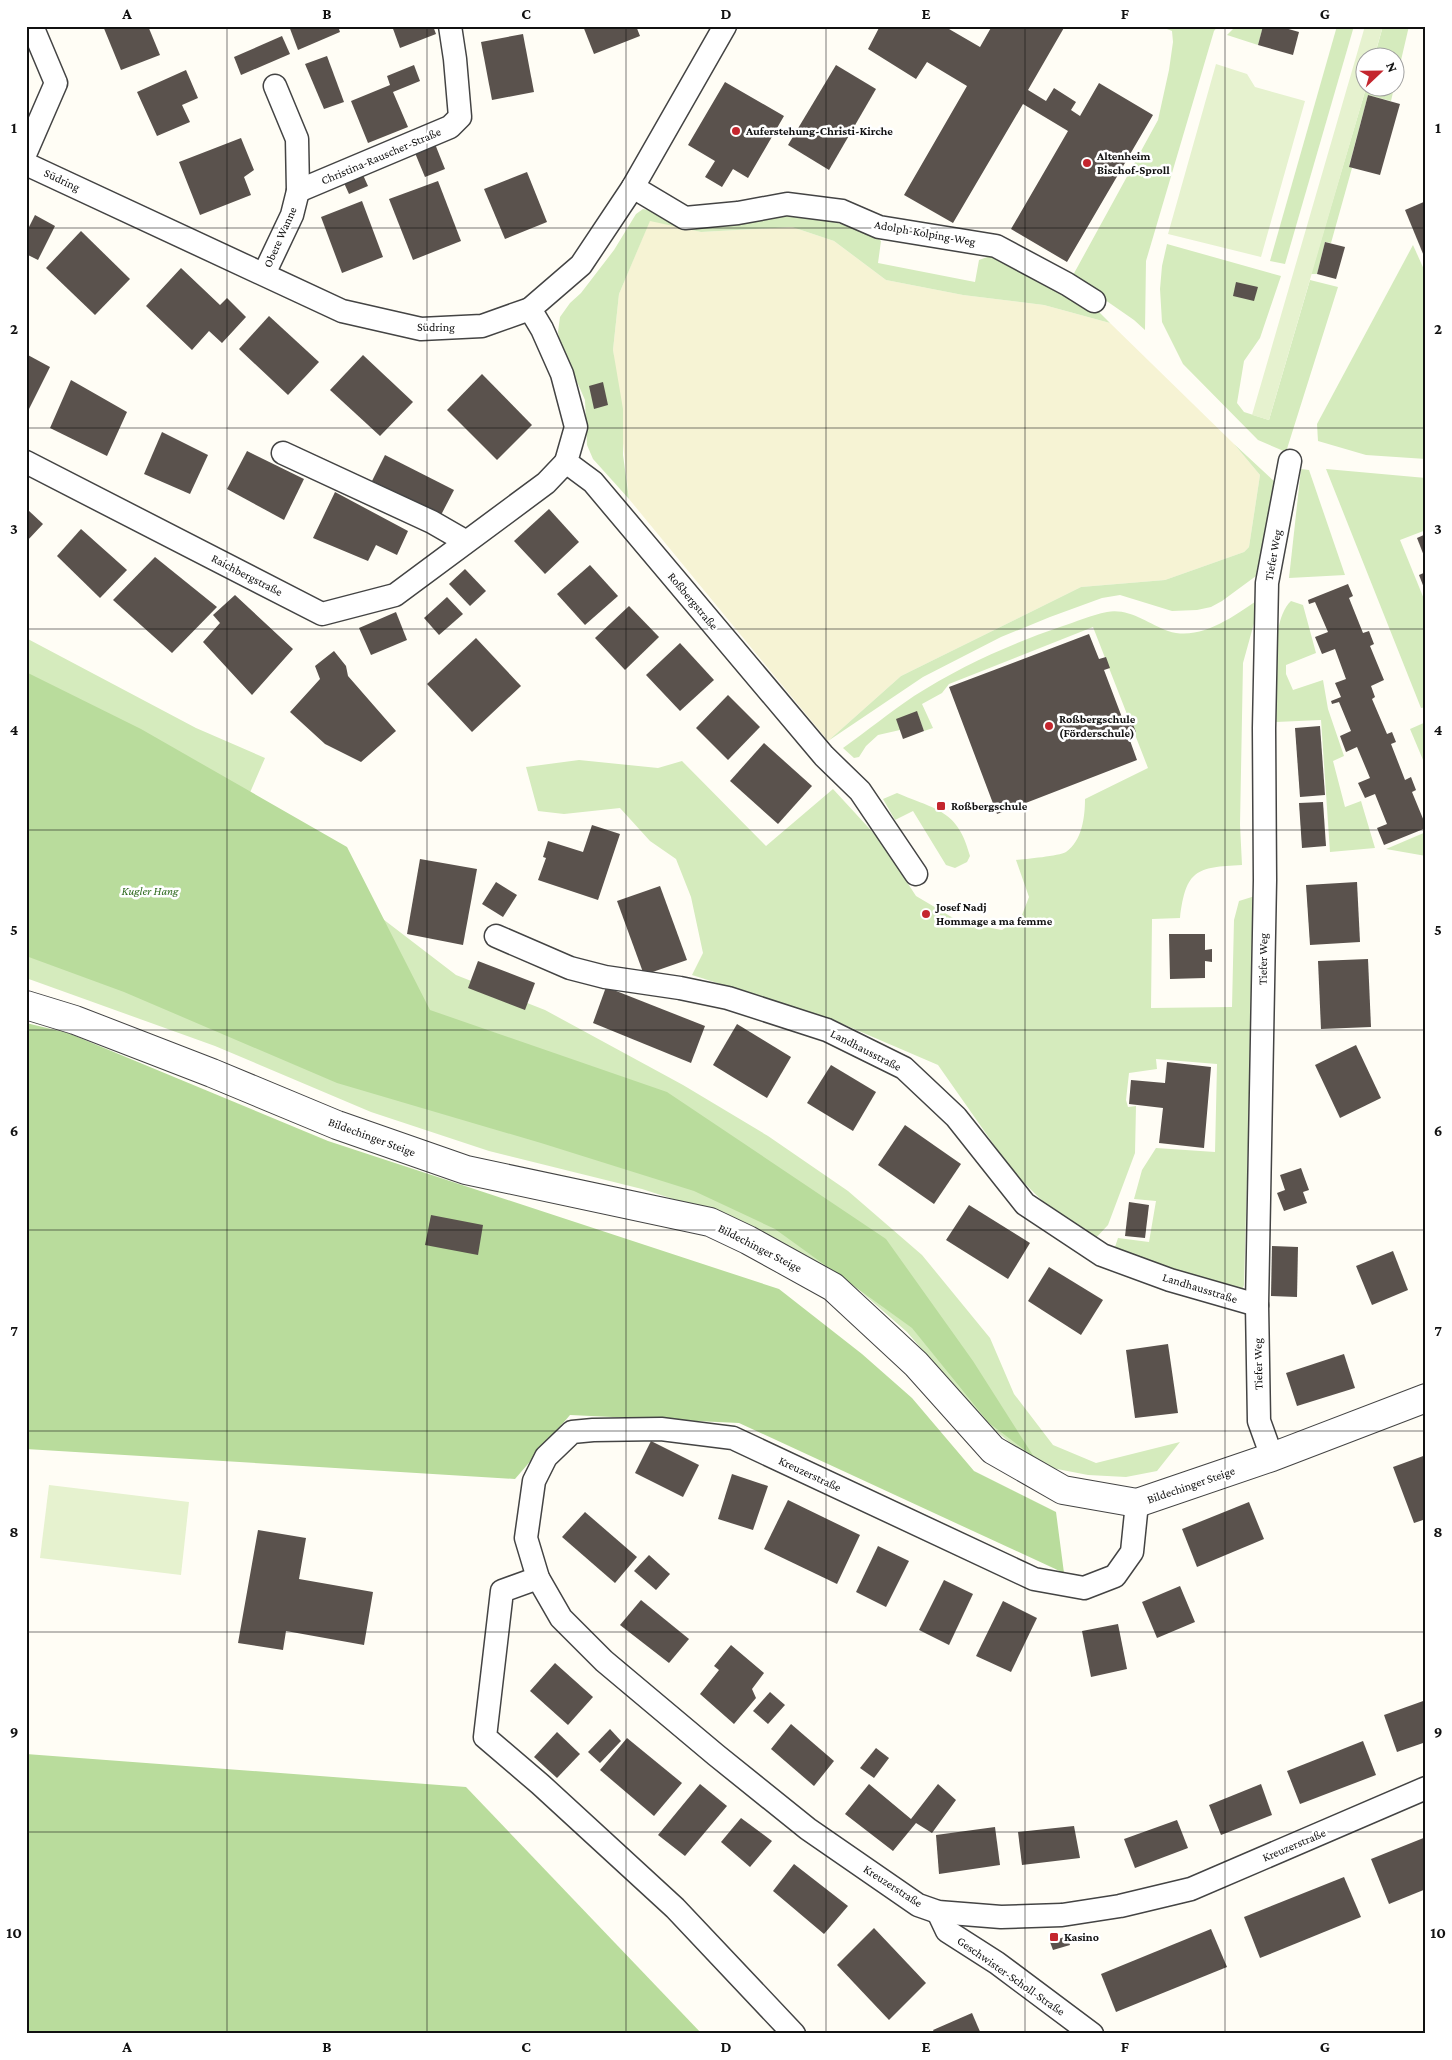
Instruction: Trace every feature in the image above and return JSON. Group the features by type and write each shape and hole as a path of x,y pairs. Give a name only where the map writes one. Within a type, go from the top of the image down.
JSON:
{"street":[{"path":"26,152 56,82 32,26"},
{"name":"Christina-Rauscher-Straße","path":"298,191 450,127 460,117 450,26"},
{"name":"Südring","path":"26,164 342,311 421,329 482,326 530,309 581,265 633,187 725,26"},
{"name":"Obere Wanne","path":"264,274 292,215 298,191 297,139 275,86"},
{"name":"Adolph-Kolping-Weg","path":"633,187 685,218 738,213 786,204 842,211 879,227 996,246 1067,284 1094,301"},
{"path":"530,309 542,329 562,374 576,427 566,462"},
{"path":"283,453 432,522 465,541"},
{"name":"Tiefer Weg","path":"1272,1457 1259,1421 1257,1305 1265,880 1264,728 1267,583 1290,461"},
{"name":"Raichbergstraße","path":"26,462 322,614 395,595 465,541 546,484 566,462"},
{"name":"Roßbergstraße","path":"566,462 593,482 824,756 860,791 916,874"},
{"name":"Landhausstraße","path":"496,936 570,968 605,977 680,988 728,998 827,1030 904,1068 956,1117 1026,1204 1102,1255 1170,1280 1257,1305"},
{"name":"Bildechinger Steige","path":"26,1004 75,1020 212,1073 336,1125 466,1170 710,1222 748,1240 833,1287 916,1364 993,1450 1063,1490 1138,1503 1272,1457 1426,1398"},
{"name":"Kreuzerstraße","path":"1138,1503 1132,1552 1115,1576 1084,1588 1034,1578 733,1438 661,1429 593,1430 572,1432 546,1457 534,1481 526,1538 538,1578 561,1618 604,1661 701,1743 808,1829 918,1905 938,1912 1001,1917 1062,1915 1120,1906 1191,1889 1426,1788"},
{"path":"538,1578 502,1591 485,1737 540,1784 675,1908 794,2034"},
{"name":"Geschwister-Scholl-Straße","path":"938,1912 947,1931 997,1963 1092,2034"}],"shaded area":[{"path":"650,220 701,232 792,227 834,241 886,280 963,295 1044,305 1110,323 1234,444 1260,475 1249,547 1244,552 1165,580 1081,587 901,676 828,741 629,499 613,350 619,294"}],"green space":[{"path":"1159,26 1218,26 1214,31 1146,261 1145,330 1134,320 1072,277 1158,120 1173,42 1172,31"},
{"path":"1236,26 1263,26 1258,45 1227,35"},
{"path":"1337,26 1354,26 1285,264 1270,261"},
{"path":"1365,26 1383,26 1377,48 1359,48"},
{"path":"1383,26 1409,26 1404,48 1377,48"},
{"path":"1216,64 1247,74 1255,87 1305,101 1261,257 1168,234"},
{"path":"1354,64 1354,98 1363,98 1269,420 1252,415"},
{"path":"1363,98 1367,98 1349,166 1352,168 1331,243 1325,242 1317,274 1311,274"},
{"path":"1380,98 1392,98 1391,101"},
{"path":"643,209 652,211 788,213 831,221 873,234 881,241 878,263 975,282 979,260 990,256 999,256 1093,306 1110,323 1044,305 963,295 886,280 834,241 792,227 701,232 650,221 619,294 613,350 623,409 623,455 629,499 593,459 587,445 585,400 560,343 558,332 560,317 614,250 636,214"},
{"path":"1167,244 1281,276 1260,338 1244,361 1237,403 1244,412 1269,420 1310,280 1338,287 1286,452 1258,440 1183,364 1162,322 1160,289 1162,266"},
{"path":"1413,245 1426,274 1426,459 1366,455 1318,441 1317,424"},
{"path":"1234,444 1277,484 1256,576 1222,601 1211,607 1197,610 1172,611 1120,595 1102,598 1001,637 923,677 828,741 901,676 1081,587 1165,580 1244,552 1249,547 1260,475"},
{"path":"1301,469 1309,470 1345,575 1289,578"},
{"path":"1326,469 1426,478 1426,530 1400,540 1426,604 1426,707 1421,708"},
{"path":"1261,598 1243,663 1240,825 1242,865 1214,867 1196,874 1186,890 1180,918 1152,919 1151,1008 1232,1007 1234,920 1239,901 1255,896 1244,1285 1241,1293 1113,1253 1118,1238 1149,1242 1156,1201 1134,1199 1142,1170 1156,1148 1215,1152 1217,1064 1156,1059 1157,1069 1129,1073 1126,1100 1128,1107 1136,1106 1135,1153 1108,1225 1092,1242 1068,1226 1013,1172 938,1065 831,1019 692,975 703,953 691,897 676,859 650,841 620,808 564,814 538,811 526,767 579,760 658,768 682,761 766,846 833,789 879,839 916,896 960,922 1002,930 1022,915 1029,897 1016,860 1066,852 1076,842 1082,828 1085,799 1148,768 1093,627 949,684 942,693 922,704 933,728 924,731 917,712 900,730 878,735 866,746 859,757 854,758 843,748 931,685 985,657 1041,634 1095,615 1115,611 1131,614 1168,631 1193,633 1205,630 1229,619"},
{"path":"1291,601 1303,605 1316,653 1286,665 1286,674 1293,690 1323,680 1328,709 1344,756 1333,761 1345,807 1361,801 1375,848 1330,852 1321,720 1276,722 1276,641 1279,624 1284,611"},
{"name":"Kugler Hang","path":"26,638 196,728 265,758 242,811 456,975 545,1010 683,1085 768,1136 848,1191 922,1255 990,1338 1014,1394 1053,1445 1096,1463 1180,1442 1157,1471 1126,1477 1088,1475 1052,1468 1028,1457 981,1419 907,1332 843,1276 742,1221 642,1189 489,1151 371,1112 215,1046 26,978"},
{"name":"Kugler Hang","path":"26,672 141,729 347,847 430,1010 667,1092 886,1239 973,1361 1034,1457 989,1423 912,1328 775,1229 694,1191 541,1143 337,1083 124,992 26,956"},
{"path":"1426,722 1426,767 1410,729"},
{"path":"897,793 935,808 952,820 965,841 970,856 967,862 955,868 946,865 913,811 895,820 883,799"},
{"path":"1426,832 1426,856 1386,849"},
{"path":"26,1023 68,1033 328,1141 779,1289 862,1354 912,1398 974,1471 1056,1512 1064,1573 739,1423 570,1415 515,1479 26,1449"},
{"path":"49,1485 189,1502 181,1575 40,1558"},
{"path":"26,1754 466,1787 702,2034 26,2034"}],"building":[{"path":"103,26 148,26 160,55 121,70"},
{"path":"289,26 338,26 340,32 298,50"},
{"path":"392,26 433,26 436,34 400,48"},
{"path":"583,26 636,26 640,36 594,54"},
{"name":"Altenheim Bischof-Sproll","path":"880,26 951,26 949,29 980,47 992,26 1065,26 1028,90 1046,101 1054,88 1076,102 1071,110 1080,116 1099,83 1153,115 1067,262 1011,229 1068,131 1023,104 953,223 904,195 967,86 927,62 916,79 868,49"},
{"path":"1263,26 1278,26 1299,32 1293,55 1258,45"},
{"path":"523,34 534,92 492,100 481,42"},
{"path":"282,36 290,54 241,75 234,57"},
{"path":"327,56 344,102 324,109 305,64"},
{"path":"414,65 420,81 393,92 408,127 368,143 351,101 390,85 387,76"},
{"path":"836,65 876,89 829,170 788,145"},
{"path":"186,70 198,98 182,105 190,122 157,136 137,92"},
{"name":"Auferstehung-Christi-Kirche","path":"725,82 784,116 748,178 733,169 722,187 705,177 715,161 688,145"},
{"path":"1367,98 1379,98 1400,104 1380,175 1349,167"},
{"path":"241,138 254,170 244,177 251,195 200,215 179,162"},
{"path":"435,144 445,169 425,177 415,153"},
{"path":"527,172 547,222 505,239 484,189"},
{"path":"363,175 368,186 349,194 344,183"},
{"path":"438,181 461,241 413,260 389,199"},
{"path":"362,201 383,257 342,273 321,217"},
{"path":"1426,201 1426,261 1405,210"},
{"path":"35,215 55,226 38,260 26,254 26,233"},
{"path":"81,231 130,279 95,315 46,268"},
{"path":"1325,242 1345,247 1336,279 1317,274"},
{"path":"181,268 220,305 227,298 246,317 222,343 209,331 192,350 146,306"},
{"path":"1236,282 1258,287 1254,301 1233,296"},
{"path":"269,316 319,362 288,395 239,349"},
{"path":"26,354 50,367 28,411 26,410"},
{"path":"363,355 413,402 380,436 330,390"},
{"path":"482,374 532,425 497,460 447,410"},
{"path":"71,380 127,412 107,456 50,428"},
{"path":"603,382 608,405 594,409 589,386"},
{"path":"162,432 208,455 190,494 144,474"},
{"path":"247,451 304,479 284,520 227,489"},
{"path":"385,455 454,490 441,515 372,481"},
{"path":"335,492 408,531 397,555 376,545 368,561 313,538"},
{"path":"549,509 579,542 545,574 514,541"},
{"path":"28,510 43,524 26,542 26,512"},
{"path":"81,529 127,570 100,598 57,556"},
{"path":"1426,534 1426,561 1417,538"},
{"path":"155,557 217,607 172,653 113,600"},
{"path":"590,565 618,596 585,625 557,594"},
{"path":"465,569 486,591 470,606 449,584"},
{"path":"1426,572 1426,593 1419,575"},
{"path":"1348,584 1353,596 1349,598 1363,633 1369,631 1374,644 1370,646 1384,680 1371,686 1375,697 1372,699 1387,734 1392,732 1396,742 1391,744 1405,780 1411,777 1416,790 1412,792 1426,826 1426,828 1384,845 1377,828 1387,824 1375,794 1365,798 1358,783 1370,778 1357,747 1346,752 1340,736 1351,731 1339,702 1332,704 1331,701 1341,697 1335,683 1346,679 1335,649 1322,654 1315,637 1328,632 1315,602 1309,604 1308,600"},
{"path":"235,595 293,649 252,695 203,642 220,623 213,615"},
{"path":"447,597 463,614 439,635 424,618"},
{"path":"629,606 659,637 625,670 595,638"},
{"path":"396,612 407,640 371,655 359,628"},
{"name":"Roßbergschule (Förderschule)","path":"1089,634 1099,659 1106,657 1110,668 1104,670 1123,720 1130,717 1136,732 1128,735 1137,760 997,814 949,687"},
{"path":"476,638 521,686 472,732 427,684"},
{"path":"680,643 714,680 680,711 646,675"},
{"path":"334,651 346,666 348,676 396,731 361,762 325,744 290,712 320,679 315,666"},
{"path":"728,695 760,727 728,760 696,728"},
{"path":"917,711 924,731 903,739 896,719"},
{"path":"1320,726 1325,795 1300,797 1295,728"},
{"path":"764,743 812,786 778,824 730,781"},
{"path":"1323,802 1326,846 1302,848 1299,803"},
{"path":"592,825 620,834 598,900 538,880 546,858 543,857 548,841 583,852"},
{"path":"420,859 477,869 463,945 407,934"},
{"path":"496,882 517,895 503,917 482,904"},
{"path":"1357,882 1360,942 1310,945 1306,885"},
{"path":"660,886 687,960 644,975 617,901"},
{"path":"1169,934 1205,934 1205,950 1212,949 1212,962 1205,961 1205,978 1170,979"},
{"path":"1368,959 1371,1027 1321,1029 1318,961"},
{"path":"478,961 535,983 525,1010 468,988"},
{"path":"606,987 705,1026 691,1063 593,1023"},
{"path":"737,1024 791,1057 767,1098 713,1065"},
{"path":"1356,1045 1381,1098 1340,1118 1315,1065"},
{"path":"1167,1062 1211,1067 1204,1148 1159,1143 1163,1108 1129,1104 1131,1080 1165,1083"},
{"path":"831,1065 876,1092 853,1131 807,1103"},
{"path":"905,1125 961,1164 934,1204 878,1165"},
{"path":"1301,1168 1309,1190 1303,1192 1307,1203 1284,1211 1277,1193 1285,1190 1280,1175"},
{"path":"1129,1202 1149,1205 1145,1238 1125,1236"},
{"path":"969,1205 1030,1243 1008,1279 946,1240"},
{"path":"431,1215 483,1225 478,1255 425,1245"},
{"path":"1272,1246 1298,1247 1297,1297 1271,1296"},
{"path":"1393,1251 1408,1290 1372,1305 1356,1266"},
{"path":"1049,1267 1103,1300 1081,1335 1028,1301"},
{"path":"1168,1344 1178,1413 1135,1418 1126,1350"},
{"path":"1344,1354 1355,1388 1297,1406 1286,1373"},
{"path":"651,1441 699,1465 683,1497 635,1473"},
{"path":"1426,1455 1426,1519 1414,1523 1393,1467"},
{"path":"732,1474 768,1486 753,1530 718,1519"},
{"path":"788,1500 860,1535 837,1584 764,1549"},
{"path":"1249,1502 1264,1539 1197,1567 1182,1529"},
{"path":"585,1512 637,1557 615,1583 562,1537"},
{"path":"258,1530 306,1538 299,1579 373,1592 364,1645 286,1631 283,1650 238,1643"},
{"path":"878,1546 909,1561 886,1607 856,1592"},
{"path":"649,1555 670,1574 656,1590 634,1571"},
{"path":"944,1580 973,1594 949,1645 919,1630"},
{"path":"1180,1586 1195,1622 1157,1638 1142,1602"},
{"path":"641,1600 689,1639 669,1663 620,1625"},
{"path":"1003,1601 1037,1618 1011,1672 976,1656"},
{"path":"1118,1624 1127,1669 1091,1677 1082,1631"},
{"path":"731,1645 764,1673 752,1689 756,1698 734,1724 700,1694 719,1670 714,1666"},
{"path":"555,1663 593,1697 568,1725 530,1691"},
{"path":"770,1692 785,1705 768,1724 753,1711"},
{"path":"1426,1700 1426,1742 1397,1752 1384,1715"},
{"path":"791,1724 834,1761 814,1786 771,1749"},
{"path":"610,1729 621,1741 600,1763 588,1752"},
{"path":"557,1732 580,1754 557,1778 534,1757"},
{"path":"627,1738 682,1783 654,1816 600,1770"},
{"path":"1363,1741 1376,1775 1300,1804 1287,1771"},
{"path":"876,1748 889,1758 874,1778 860,1768"},
{"path":"700,1784 727,1806 685,1856 658,1835"},
{"path":"869,1784 911,1819 938,1784 956,1800 932,1833 916,1823 893,1851 845,1814"},
{"path":"1261,1784 1272,1815 1221,1835 1209,1805"},
{"path":"741,1818 772,1841 750,1867 721,1842"},
{"path":"1177,1820 1188,1848 1135,1868 1124,1839"},
{"path":"1074,1826 1080,1858 1022,1865 1018,1832"},
{"path":"995,1827 1000,1865 939,1874 936,1835"},
{"path":"1426,1837 1426,1889 1389,1904 1371,1859"},
{"path":"794,1864 848,1906 824,1934 773,1891"},
{"path":"1344,1877 1361,1917 1260,1958 1244,1917"},
{"path":"874,1928 926,1983 889,2020 837,1965"},
{"path":"1211,1929 1227,1967 1116,2012 1101,1974"},
{"path":"1067,1936 1070,1945 1053,1950 1050,1942"},
{"path":"972,2013 981,2034 935,2034 933,2030"}],"place":[{"name":"Auferstehung-Christi-Kirche","path":"736,131"},
{"name":"Altenheim Bischof-Sproll","path":"1087,163"},
{"name":"Roßbergschule (Förderschule)","path":"1049,726"},
{"name":"Roßbergschule","path":"941,806"},
{"name":"Josef Nadj Hommage a ma femme","path":"926,914"},
{"name":"Kasino","path":"1054,1937"}]}
